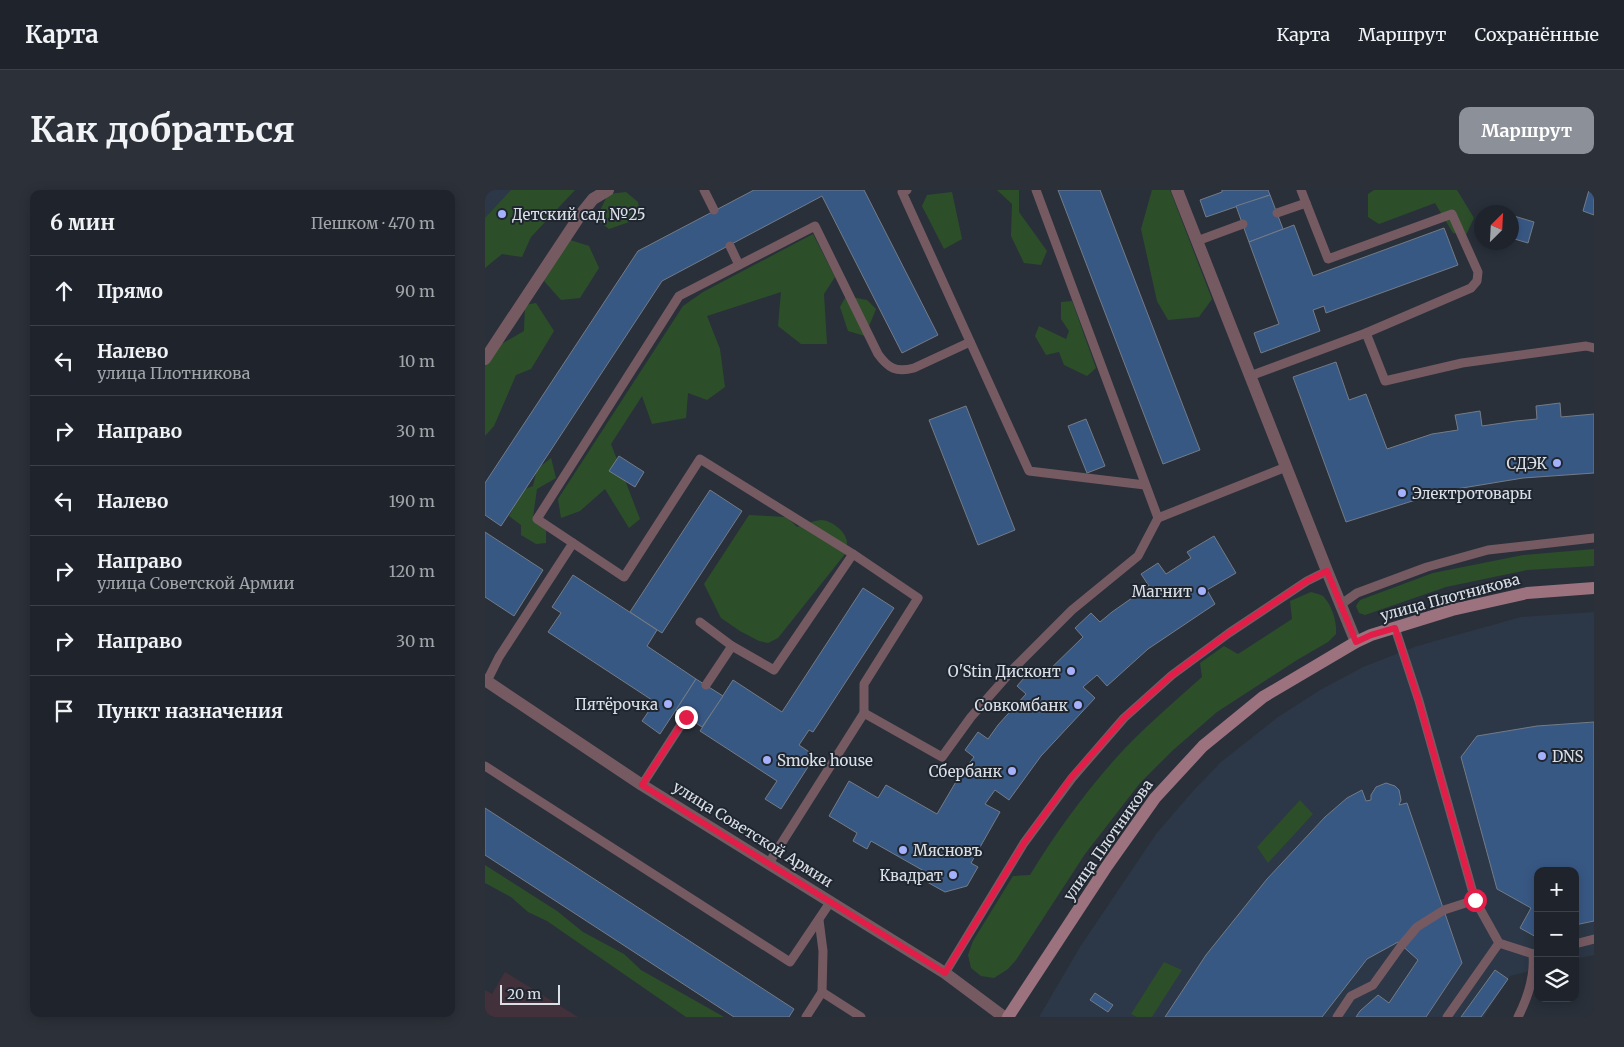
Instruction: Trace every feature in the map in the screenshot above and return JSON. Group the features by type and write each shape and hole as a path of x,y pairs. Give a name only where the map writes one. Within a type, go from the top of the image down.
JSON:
{"main road":[{"name":"улица Плотникова","path":"1008,1017 1107,866 1155,798 1203,746 1263,697 1371,635 1452,610 1527,593 1594,588"}],"street":[{"path":"485,359 581,214 593,199 608,190"},
{"path":"1177,190 1356,642"},
{"name":"улица Советской Армии","path":"486,680 642,785 945,973 1004,1017"}],"lane":[{"path":"704,190 714,210"},
{"path":"907,190 902,192 1029,471 1145,485"},
{"path":"1037,190 1158,518"},
{"path":"1250,376 1367,333 1471,288 1477,281 1478,272 1452,214 1328,259 1301,190"},
{"path":"1277,213 1306,203"},
{"path":"1197,241 1243,224"},
{"path":"769,863 864,713 864,684 918,598 853,554 700,459 624,576 537,519 679,296 815,226 878,354 894,370 904,371 914,368 971,342"},
{"path":"730,246 739,265"},
{"path":"1367,333 1385,381 1462,363 1586,346 1594,348"},
{"path":"864,713 942,757 971,717 1015,667 1072,610 1138,556 1158,518 1286,467"},
{"path":"1340,605 1357,593 1375,586 1427,567 1488,550 1594,538"},
{"path":"486,680 573,543"},
{"path":"700,622 732,646 774,670 853,554"},
{"path":"945,973 1024,843 1071,778 1124,718 1172,675 1229,633 1307,581 1327,571"},
{"path":"1395,628 1419,702 1475,900 1499,943 1534,954"},
{"path":"706,685 732,646"},
{"path":"642,785 686,717"},
{"path":"485,766 790,962 831,901"},
{"path":"1337,1017 1351,996 1373,985 1417,927 1444,910 1475,900"},
{"path":"806,1017 822,992 823,951 819,920"},
{"path":"1579,943 1594,938"},
{"path":"1447,1017 1499,943"},
{"path":"1518,1017 1533,979 1535,957"},
{"path":"822,992 861,1017"}],"shaded area":[{"name":"Детский сад №25","path":"485,190 540,190 485,266"},
{"path":"1594,612 1594,955 1579,958 1579,867 1534,867 1534,970 1510,976 1484,1017 1039,1017 1080,947 1156,834 1221,762 1278,717 1320,690 1363,667 1417,646 1521,617"},
{"path":"505,972 578,1017 485,1017 485,990 492,994"}],"green space":[{"path":"511,190 575,190 531,237 522,257 502,254 485,268 485,218"},
{"path":"997,190 1019,190 1019,212 1047,251 1041,265 1024,263 1011,236 1012,204"},
{"path":"1152,190 1170,190 1212,299 1199,317 1168,320 1157,301 1141,229"},
{"path":"1374,190 1457,190 1474,218 1466,235 1453,233 1435,203 1379,224 1368,217 1368,194"},
{"path":"626,192 638,202 641,218 609,229 596,219 608,194"},
{"path":"952,192 962,239 944,249 922,206 927,195"},
{"path":"813,234 835,277 824,294 827,344 801,344 778,326 781,292 707,316 720,349 725,387 707,400 688,393 686,418 652,424 642,396 611,444 640,519 629,528 605,489 580,511 561,518 558,499 683,306 703,292"},
{"path":"567,239 589,246 599,268 580,298 561,300 544,281"},
{"path":"846,296 867,300 876,309 865,336 848,331 840,307"},
{"path":"1072,301 1096,368 1087,376 1064,365 1059,352 1046,355 1035,336 1039,326 1066,339 1069,331 1061,319 1061,302"},
{"path":"536,303 554,331 531,369 516,375 494,426 485,436 485,365 496,347 524,331 525,305"},
{"path":"551,458 556,478 537,489 533,517 546,528 546,543 536,544 521,535 521,525 509,516 523,490 533,486 537,469"},
{"path":"749,515 787,517 797,527 825,520 841,530 847,542 845,554 778,638 768,643 759,641 740,631 721,618 704,584"},
{"path":"1594,549 1594,566 1527,570 1446,587 1365,615 1359,613 1356,606 1360,600 1433,573 1523,555"},
{"path":"1311,592 1323,596 1329,604 1335,619 1336,634 1328,642 1217,712 1172,751 1140,783 1085,854 1016,960 1008,969 994,978 981,976 971,968 968,955 973,941 1013,876 1030,875 1070,815 1116,758 1147,726 1202,677 1200,663 1224,646 1238,654 1292,619 1290,601"},
{"path":"1300,800 1313,814 1268,863 1257,847"},
{"path":"485,865 557,911 583,932 624,954 641,970 724,1017 686,1017 547,921 528,912 511,897 485,883"},
{"path":"1164,962 1182,970 1152,1017 1137,1017 1131,1014"}],"building":[{"path":"754,190 864,190 938,335 902,353 822,196 662,281 501,526 485,515 485,483 638,251"},
{"path":"1058,190 1100,190 1200,450 1163,464"},
{"path":"1222,190 1268,190 1270,195 1206,217 1200,200 1222,192"},
{"path":"1589,190 1594,190 1594,215 1583,211"},
{"path":"1270,195 1283,229 1249,242 1236,206"},
{"path":"1519,218 1534,222 1528,243 1519,240"},
{"path":"1294,225 1313,276 1444,228 1458,265 1326,313 1324,306 1313,310 1320,331 1261,353 1254,333 1279,324 1249,242"},
{"path":"1336,362 1349,400 1366,394 1387,449 1432,434 1458,430 1455,415 1480,411 1482,426 1537,419 1536,406 1560,403 1561,417 1594,414 1594,473 1523,478 1444,491 1346,522 1293,377"},
{"path":"966,406 1015,530 978,545 929,420"},
{"path":"1086,419 1105,466 1087,473 1068,426"},
{"path":"619,456 644,472 635,487 609,471"},
{"path":"710,490 742,511 662,633 630,612"},
{"path":"485,532 543,570 514,616 485,597"},
{"path":"1214,536 1236,573 1207,590 1215,604 1148,649 1107,686 1097,675 1083,687 1095,698 1041,756 1009,800 995,790 985,804 1000,812 971,863 978,867 967,886 945,892 927,882 931,875 871,841 867,849 853,841 857,833 829,816 849,781 878,798 886,785 937,814 957,780 974,757 965,750 978,732 988,739 1026,694 1017,686 1031,670 1040,679 1083,637 1075,628 1091,613 1100,622 1149,586 1141,574 1158,563 1166,574 1191,558 1187,552"},
{"path":"573,575 657,630 647,646 696,679 660,734 642,721 655,702 548,632 561,613 552,607"},
{"path":"863,588 894,608 813,732 809,730 799,745 815,756 781,809 765,799 777,781 700,731 733,680 782,712"},
{"path":"696,679 723,696 702,727 676,710"},
{"path":"1594,722 1594,921 1579,924 1579,867 1534,867 1534,936 1520,928 1531,908 1497,889 1461,757 1477,736 1537,726"},
{"path":"1386,783 1395,786 1399,790 1401,800 1399,805 1407,803 1462,963 1426,1017 1356,1017 1378,995 1389,1003 1418,960 1398,942 1367,959 1322,1017 1165,1017 1206,955 1267,879 1325,817 1347,798 1362,790 1366,801 1371,800 1371,795 1376,787"},
{"path":"485,808 794,1009 789,1017 734,1017 485,855"},
{"path":"1495,970 1508,979 1481,1017 1461,1017"},
{"path":"1095,993 1113,1005 1108,1012 1090,1000"}],"place":[{"name":"Детский сад №25","path":"502,214"},
{"name":"СДЭК","path":"1557,463"},
{"name":"Электротовары","path":"1402,493"},
{"name":"Магнит","path":"1202,591"},
{"name":"O'Stin Дисконт","path":"1071,671"},
{"name":"Пятёрочка","path":"668,704"},
{"name":"Совкомбанк","path":"1078,705"},
{"name":"DNS","path":"1542,756"},
{"name":"Smoke house","path":"767,760"},
{"name":"Сбербанк","path":"1012,771"},
{"name":"Мясновъ","path":"903,850"},
{"name":"Квадрат","path":"953,875"}],"route":[{"path":"686,717 642,785 945,973 1024,843 1071,778 1124,718 1172,675 1229,633 1307,581 1327,571 1356,642 1371,635 1395,628 1419,702 1475,900"}]}
